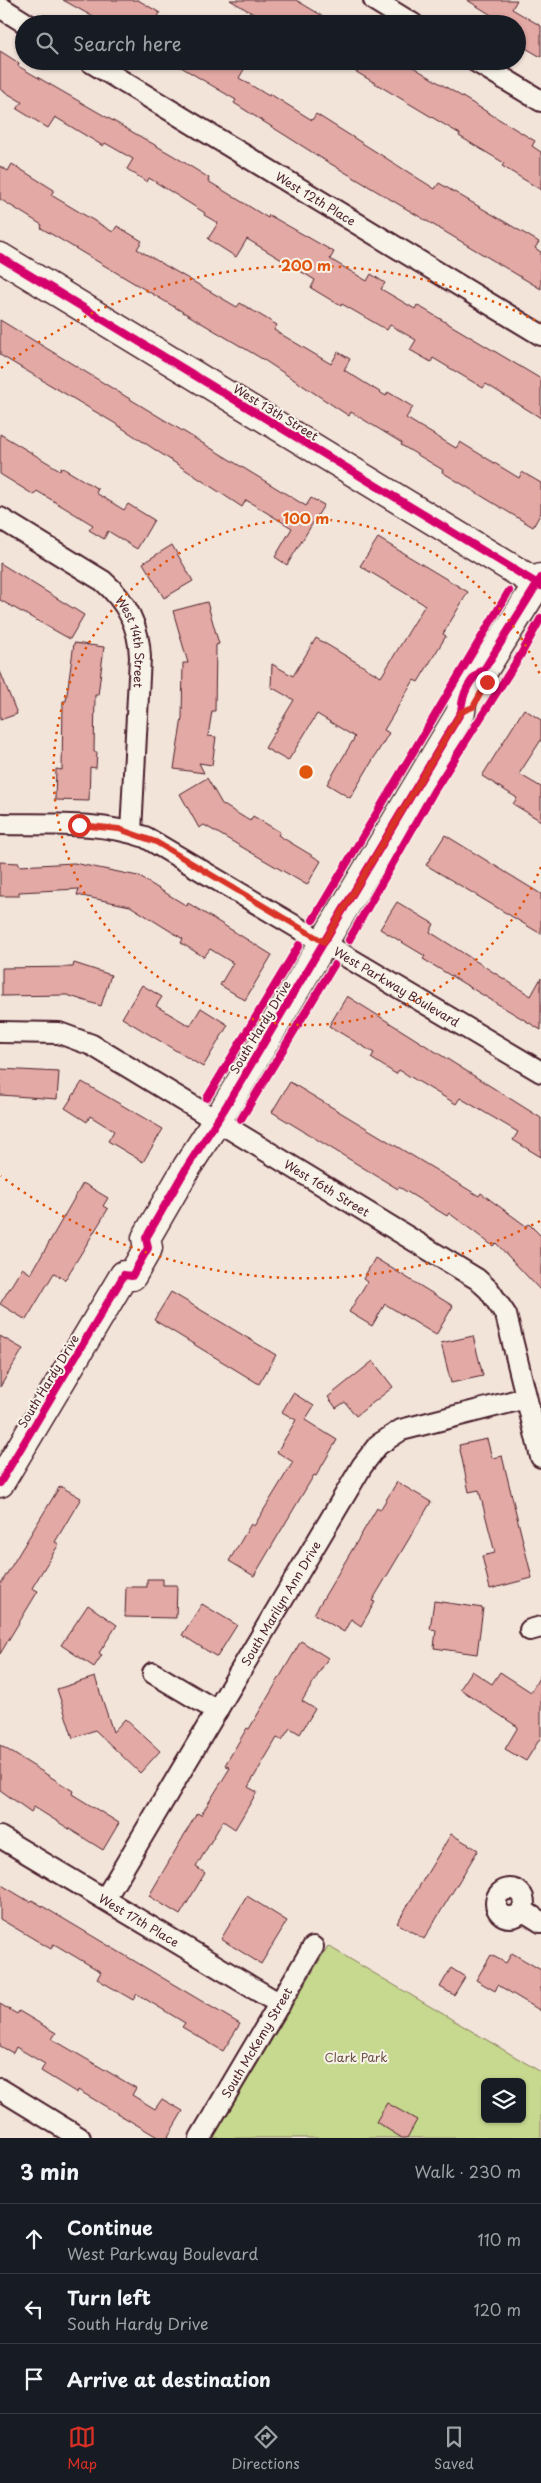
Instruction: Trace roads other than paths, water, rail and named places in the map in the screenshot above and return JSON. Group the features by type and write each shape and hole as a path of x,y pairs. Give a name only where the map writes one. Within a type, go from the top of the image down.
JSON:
{"street":[{"path":"374,0 398,15"},
{"path":"0,7 15,16"},
{"name":"West 12th Place","path":"104,70 541,335"},
{"path":"490,70 541,101"},
{"name":"West 13th Street","path":"0,257 540,582"},
{"name":"West 14th Street","path":"0,518 103,581 115,592 131,616 140,644 140,657 131,832"},
{"name":"South Hardy Drive","path":"0,1483 124,1275 120,1268 136,1240 146,1238 461,712 462,696 474,675 485,668 540,582"},
{"name":"West Parkway Boulevard","path":"0,824 79,825 131,832 156,842 541,1072"},
{"name":"West 16th Street","path":"0,1032 59,1033 81,1040 477,1278 489,1290 506,1315 541,1457"},
{"name":"South Marilyn Ann Drive","path":"105,1899 362,1466 378,1445 389,1436 413,1426 526,1398"},
{"path":"153,1673 217,1711"},
{"name":"West 17th Place","path":"0,1837 280,2004"},
{"path":"522,1910 541,1922"},
{"name":"South McKemy Street","path":"200,2138 313,1947"},
{"path":"0,2089 80,2138"}],"park label":[{"name":"Clark Park","path":"356,2057"}]}
